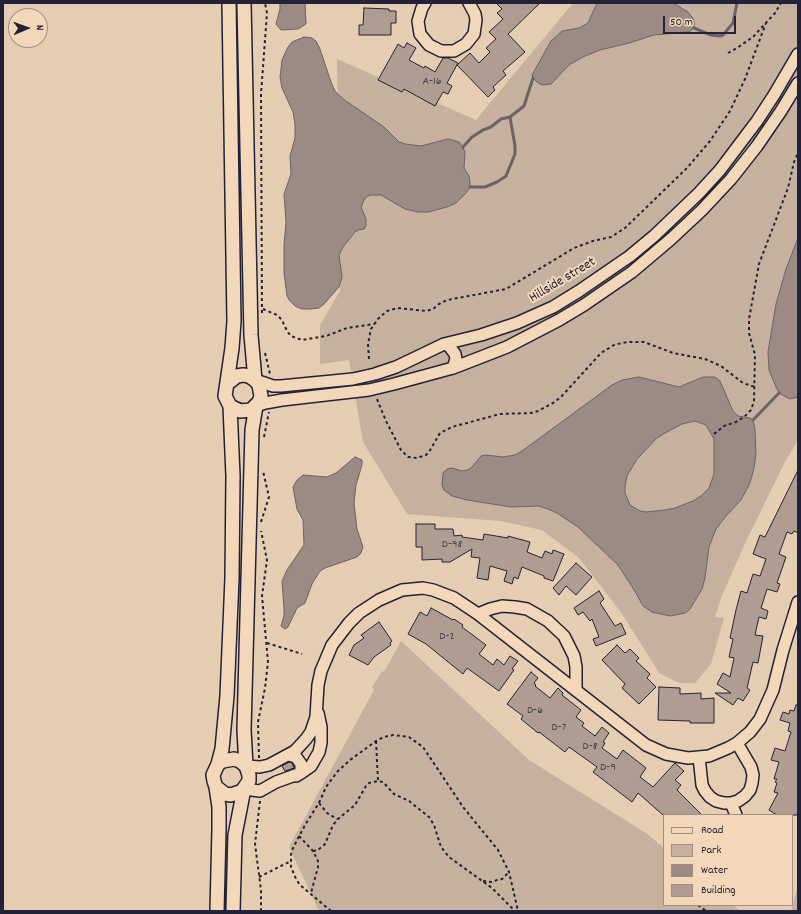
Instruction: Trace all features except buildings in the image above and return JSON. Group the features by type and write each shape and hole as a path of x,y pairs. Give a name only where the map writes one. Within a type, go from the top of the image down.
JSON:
{"street":[{"path":"217,911 219,807 213,775 222,749 226,714 232,578 233,476 230,406 225,396 233,342 234,321 229,3"},
{"path":"244,3 251,335 255,380"},
{"path":"425,3 418,21 420,34 424,40 434,48 447,51 454,51 466,44 474,34 476,20 475,14 469,3"},
{"name":"Hillside street","path":"255,380 273,386 281,386 353,379 386,371 444,344 499,330 535,316 579,291 630,256 677,215 720,170 757,121 798,54"},
{"path":"230,406 240,412 265,403 369,390 407,381 453,368 507,347 559,320 608,289 655,253 687,225 731,179 770,128 798,83"},
{"path":"444,344 449,346 455,354 455,364 453,368"},
{"path":"227,384 237,376 250,376 259,385 260,390 259,402 256,406 252,430 245,718 246,766 249,781 244,789 235,834 233,911"},
{"path":"218,764 223,761 234,759 240,761 246,766 265,766 295,751 306,739 314,725 321,671 332,645 349,623 369,606 402,590 423,588 444,593 478,614 637,738 656,750 677,757 699,757 719,752 737,743 753,728 760,719 773,690 783,650 797,608"},
{"path":"478,614 502,606 515,607 527,609 548,621 564,636 574,656 576,667 576,690"},
{"path":"216,786 225,794 231,795 237,794 244,789 260,791 276,782 300,773 311,766 319,752 321,744 321,727 317,709"},
{"path":"699,757 702,785 710,797 716,801 724,803 738,801 750,790 753,775 751,767 737,743"},
{"path":"288,755 299,760 302,768 300,773"},
{"path":"731,803 736,814"}],"path":[{"path":"728,53 745,43 776,13 781,3"},
{"path":"369,359 368,344 374,324 382,315 392,309 398,308 426,311 433,309 447,300 506,289 574,248 593,241 611,237 626,228 687,168 720,126 730,111 745,79 766,23"},
{"path":"714,434 720,429 740,420 748,414 754,402 754,349 748,326 757,275 759,264 788,188 794,162 798,153"},
{"path":"263,309 277,315 291,336 302,340 326,336 347,328 374,324"},
{"path":"376,396 386,421 401,450 408,456 417,458 426,455 432,448 440,433 452,427 500,414 531,413 553,403 561,397 601,353 614,345 622,343 644,342 673,353 705,359 721,366 743,383 755,387"},
{"path":"267,643 302,654"},
{"path":"331,911 300,885 296,879 293,874 291,861 293,848 319,803 326,787 337,772 376,740 384,737 401,735 417,741 423,747 463,807 498,850 509,872 517,911"},
{"path":"376,740 378,781"},
{"path":"313,851 318,850 325,844 329,832 338,819 355,805 362,791 369,782 383,782 394,794 409,801 428,817 434,825 438,840 445,852 502,896 517,911"},
{"path":"319,803 327,813 338,819"},
{"path":"299,836 316,856 318,867 311,893"},
{"path":"259,877 291,861"},
{"path":"482,880 492,882 509,872"}],"green space":[{"path":"573,3 798,3 798,440 785,462 747,539 721,598 715,617 724,618 711,664 695,683 680,683 660,674 620,611 579,558 542,530 500,521 407,514 363,442 349,360 320,364 320,325 340,291 337,59 476,120"},
{"path":"401,641 529,760 646,833 663,847 663,906 734,906 740,911 319,911 289,847 374,690 372,687 382,671 384,672"},
{"path":"798,885 798,911 791,911"}],"water":[{"path":"280,3 305,3 306,24 298,29 281,30 276,24"},
{"path":"597,3 673,3 688,12 694,21 694,28 689,32 654,35 600,50 569,65 551,84 543,85 538,83 532,75 551,41 562,31 579,28 588,23"},
{"path":"304,37 312,38 316,41 335,91 343,99 384,127 399,142 421,146 448,139 459,142 465,153 464,168 469,176 470,182 470,187 466,193 456,203 428,212 418,212 405,209 381,195 370,195 365,198 361,207 366,219 366,226 364,229 355,232 343,247 339,255 342,277 339,287 319,308 311,309 302,309 295,306 290,301 287,296 284,273 286,222 284,194 291,174 290,156 295,138 295,124 293,112 282,88 280,77 282,60 288,47 292,42"},
{"path":"798,238 798,397 790,399 779,393 776,387 769,370 768,352 776,304 786,269"},
{"path":"639,377 679,387 703,377 715,377 720,381 733,411 738,416 753,420 755,429 756,455 750,483 741,500 716,529 709,547 702,589 690,609 685,613 670,616 652,612 643,606 618,565 578,527 557,513 538,506 511,507 467,500 452,496 444,490 442,485 443,473 447,469 452,468 462,471 467,470 471,468 481,456 486,455 503,457 515,455 612,385 622,380","holes":["695,421 706,425 714,439 714,474 709,488 693,501 675,508 646,512 640,511 630,505 625,493 625,486 627,476 637,459 657,438 682,424"]},
{"path":"355,457 362,460 356,485 354,503 357,529 363,547 361,553 357,557 320,571 312,584 305,603 297,608 288,627 285,629 281,626 284,616 282,581 287,570 304,545 303,520 297,509 293,487 297,480 303,475 327,477 336,473"}],"waterway":[{"path":"694,28 711,35 723,35 733,23 737,3"},
{"path":"470,187 485,187 506,176 515,154 510,117 524,106 533,78"},
{"path":"463,147 472,137 491,127 501,119 510,117"},
{"path":"753,420 779,393"}]}
